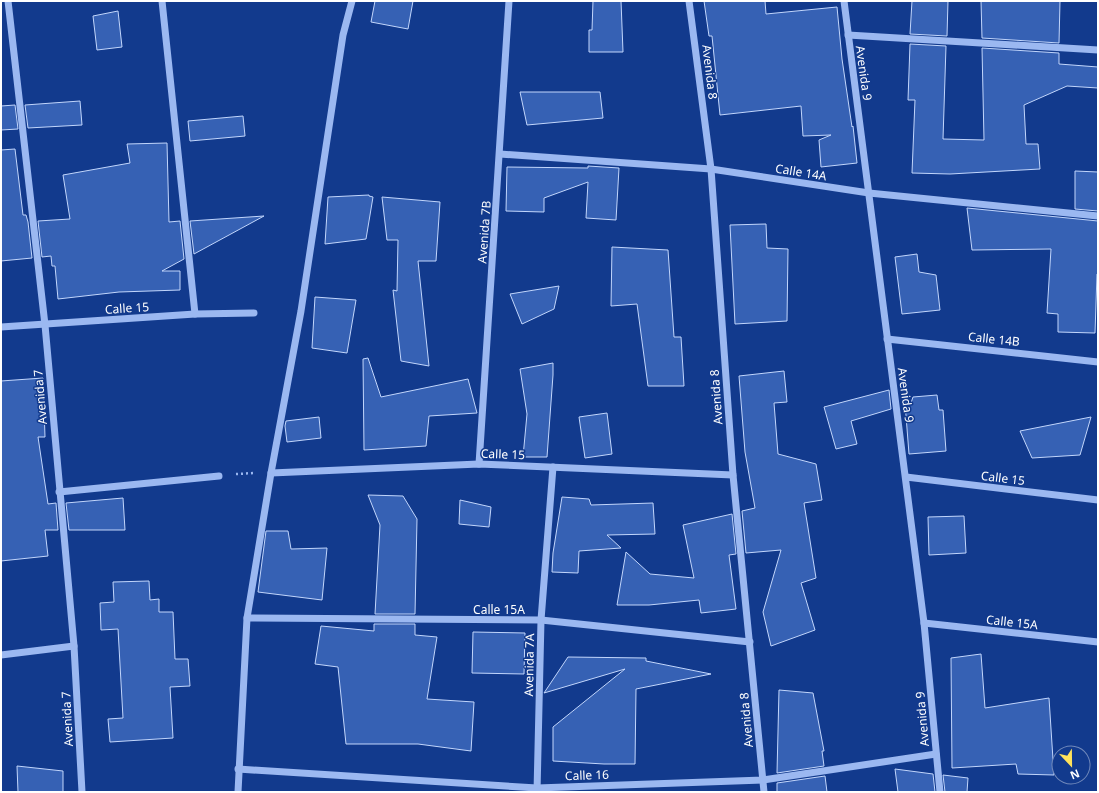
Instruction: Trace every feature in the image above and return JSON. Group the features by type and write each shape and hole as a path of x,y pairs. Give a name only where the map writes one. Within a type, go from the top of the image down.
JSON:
{"street":[{"name":"Avenida 7","path":"8,1 45,325 74,646 82,792"},
{"path":"162,1 195,314"},
{"path":"238,792 246,618 302,311 343,35 352,1"},
{"name":"Avenida 7B","path":"480,464 509,1"},
{"name":"Avenida 8","path":"690,1 711,169 733,475 764,792"},
{"name":"Avenida 9","path":"844,1 924,623 940,792"},
{"path":"848,35 1098,50"},
{"name":"Calle 14A","path":"500,154 711,169 869,194 1098,216"},
{"name":"Calle 15","path":"1,327 195,314 254,313"},
{"name":"Calle 14B","path":"887,339 1098,362"},
{"name":"Calle 15","path":"272,473 480,464 733,475"},
{"name":"Avenida 7A","path":"537,790 540,620 553,467"},
{"path":"59,492 219,476"},
{"name":"Calle 15","path":"906,477 1098,500"},
{"name":"Calle 15A","path":"246,618 540,620 750,642"},
{"name":"Calle 15A","path":"924,623 1098,642"},
{"path":"1,655 74,646"},
{"name":"Calle 16","path":"238,770 537,790 763,780 936,754"}],"path":[{"path":"236,474 255,473"}],"building":[{"path":"375,1 413,1 408,29 371,22"},
{"path":"593,1 621,1 623,52 589,52 589,30 592,30"},
{"path":"704,1 765,1 766,14 837,7 842,59 852,127 853,126 857,163 821,167 819,140 831,135 803,136 801,106 720,115 712,36 709,36"},
{"path":"912,1 948,1 947,36 910,34"},
{"path":"981,1 1060,1 1059,43 982,38"},
{"path":"118,11 122,47 97,50 93,16"},
{"path":"910,44 946,46 943,139 984,140 982,48 1059,53 1059,64 1098,67 1098,88 1067,86 1024,105 1026,144 1038,144 1040,169 950,174 912,173 915,100 908,100"},
{"path":"520,92 600,92 603,118 527,125"},
{"path":"80,101 82,125 28,128 25,105"},
{"path":"15,105 18,129 1,130 1,106"},
{"path":"243,116 245,136 190,141 188,121"},
{"path":"167,143 169,222 180,221 184,259 162,271 180,271 180,290 119,292 58,299 55,266 52,266 51,256 42,257 38,221 70,219 63,175 130,163 127,144"},
{"path":"15,149 23,215 26,215 28,222 32,258 1,261 1,150"},
{"path":"588,166 619,168 616,220 586,218 588,182 544,198 544,212 506,211 507,167 588,168"},
{"path":"1075,171 1098,172 1098,211 1075,209"},
{"path":"369,195 373,197 366,239 325,244 328,197"},
{"path":"382,197 440,202 436,261 418,261 429,366 401,361 393,290 397,291 398,240 387,240"},
{"path":"967,208 1098,221 1098,274 1095,333 1058,332 1058,314 1047,313 1051,249 972,250"},
{"path":"264,216 194,254 190,221"},
{"path":"766,224 767,248 788,249 787,321 735,324 730,225"},
{"path":"612,247 668,250 674,337 681,337 684,386 648,386 637,304 611,306"},
{"path":"917,254 919,272 936,275 940,310 902,314 895,257"},
{"path":"559,286 554,309 522,324 510,294"},
{"path":"315,297 356,300 347,353 312,348"},
{"path":"368,358 381,397 468,379 477,413 429,416 426,446 364,450 363,359"},
{"path":"553,363 547,457 523,457 527,414 520,369"},
{"path":"784,371 787,402 774,403 778,454 816,464 822,500 804,503 816,578 801,583 815,630 771,646 763,612 781,550 746,553 742,511 755,508 745,452 739,376"},
{"path":"43,378 45,437 38,437 48,504 56,503 58,530 45,530 48,556 1,561 1,381"},
{"path":"889,390 891,409 851,421 857,444 836,449 824,407"},
{"path":"937,395 939,410 943,410 946,451 909,454 905,403 911,403 913,397"},
{"path":"607,413 612,454 585,458 579,417"},
{"path":"319,417 321,438 287,442 285,426 286,421"},
{"path":"1091,417 1080,455 1032,458 1020,431"},
{"path":"368,495 403,496 417,519 415,614 375,614 380,525"},
{"path":"562,497 589,499 591,505 653,503 655,534 607,535 621,548 579,551 578,573 552,572 553,553"},
{"path":"123,498 125,530 69,530 66,503"},
{"path":"460,500 491,507 489,527 459,524"},
{"path":"732,514 736,554 729,555 736,609 701,613 699,600 649,605 617,605 626,552 650,574 694,578 683,525"},
{"path":"964,516 966,553 929,555 928,517"},
{"path":"266,531 288,531 291,549 327,548 322,600 258,592"},
{"path":"149,581 150,600 159,599 159,612 173,612 175,659 188,659 190,686 170,687 173,738 110,742 108,719 123,718 118,629 101,630 100,603 114,602 113,582"},
{"path":"374,624 415,624 415,635 437,637 427,699 474,702 471,751 418,744 346,744 338,667 315,664 321,626 374,631"},
{"path":"473,632 525,633 524,674 472,673"},
{"path":"981,654 985,708 1049,698 1052,745 1051,775 1018,774 1016,764 952,768 951,658"},
{"path":"568,657 646,658 646,661 711,674 636,689 635,764 553,761 553,727 625,669 544,693"},
{"path":"779,690 813,693 824,751 822,751 824,766 777,773"},
{"path":"17,766 63,771 63,792 18,792"},
{"path":"895,769 933,774 935,792 898,792"},
{"path":"943,775 968,778 967,792 945,792"},
{"path":"825,776 827,792 777,792 777,783"}]}
